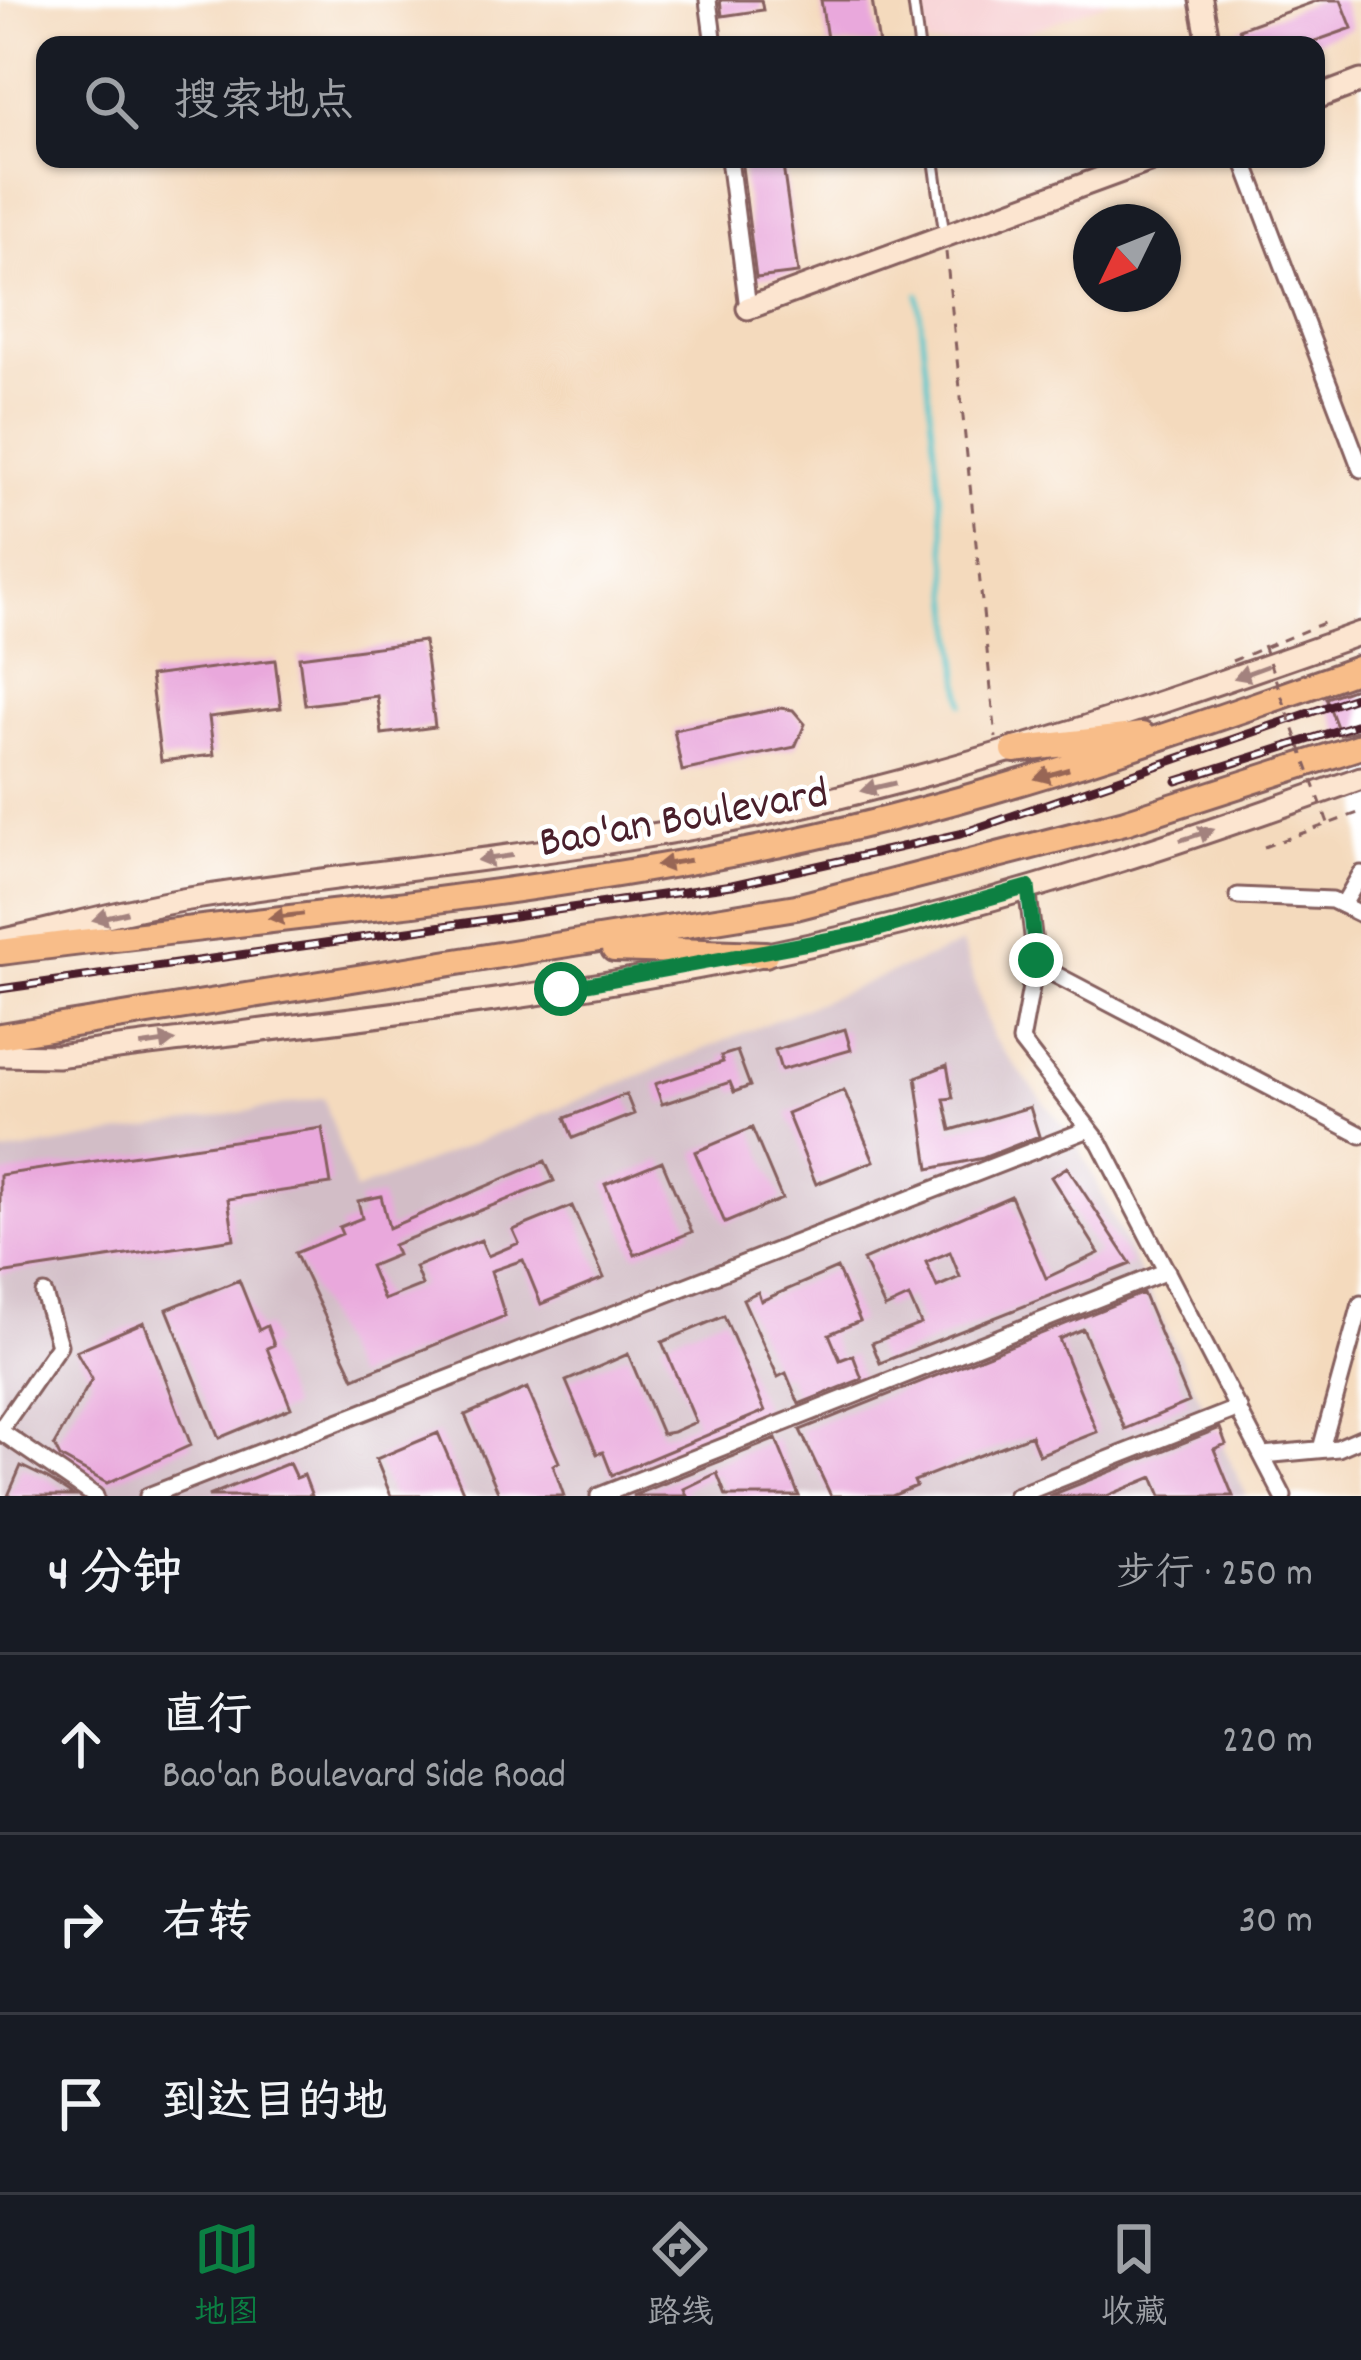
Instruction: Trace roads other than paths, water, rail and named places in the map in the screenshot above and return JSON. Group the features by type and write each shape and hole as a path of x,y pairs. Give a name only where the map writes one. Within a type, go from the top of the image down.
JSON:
{"main road":[{"path":"1201,0 1207,36"},
{"path":"1325,95 1361,81"},
{"path":"748,308 1130,168"},
{"path":"0,941 196,898 548,851 776,812 1005,748 1361,633"},
{"name":"Bao'an Boulevard","path":"0,952 734,854 960,800 1192,729 1361,668"},
{"path":"1005,748 1192,729"},
{"path":"0,1036 796,907 966,866 1361,746"},
{"path":"0,1055 103,1050 561,989 764,954 1028,887 1361,778"},
{"path":"564,947 764,954"}],"street":[{"path":"708,0 713,36"},
{"path":"730,168 748,308"},
{"path":"1246,168 1361,469"},
{"path":"1344,903 1361,874"},
{"path":"1028,887 1035,964 1021,1042 1089,1129 1282,1496"},
{"path":"1238,896 1344,903 1361,914"},
{"path":"1035,964 1361,1135"},
{"path":"148,1496 1089,1129"},
{"path":"599,1496 1167,1271"},
{"path":"44,1294 59,1345 0,1431 95,1496"},
{"path":"1321,1450 1361,1304"},
{"path":"1016,1496 1239,1408"},
{"path":"1263,1455 1321,1450 1361,1438"}],"lane":[{"path":"913,0 918,36"},
{"path":"935,168 945,238"}],"waterway":[{"path":"918,294 963,704"}],"railway":[{"path":"0,989 732,885 960,834 1361,695"},
{"path":"1177,781 1361,723"}]}
